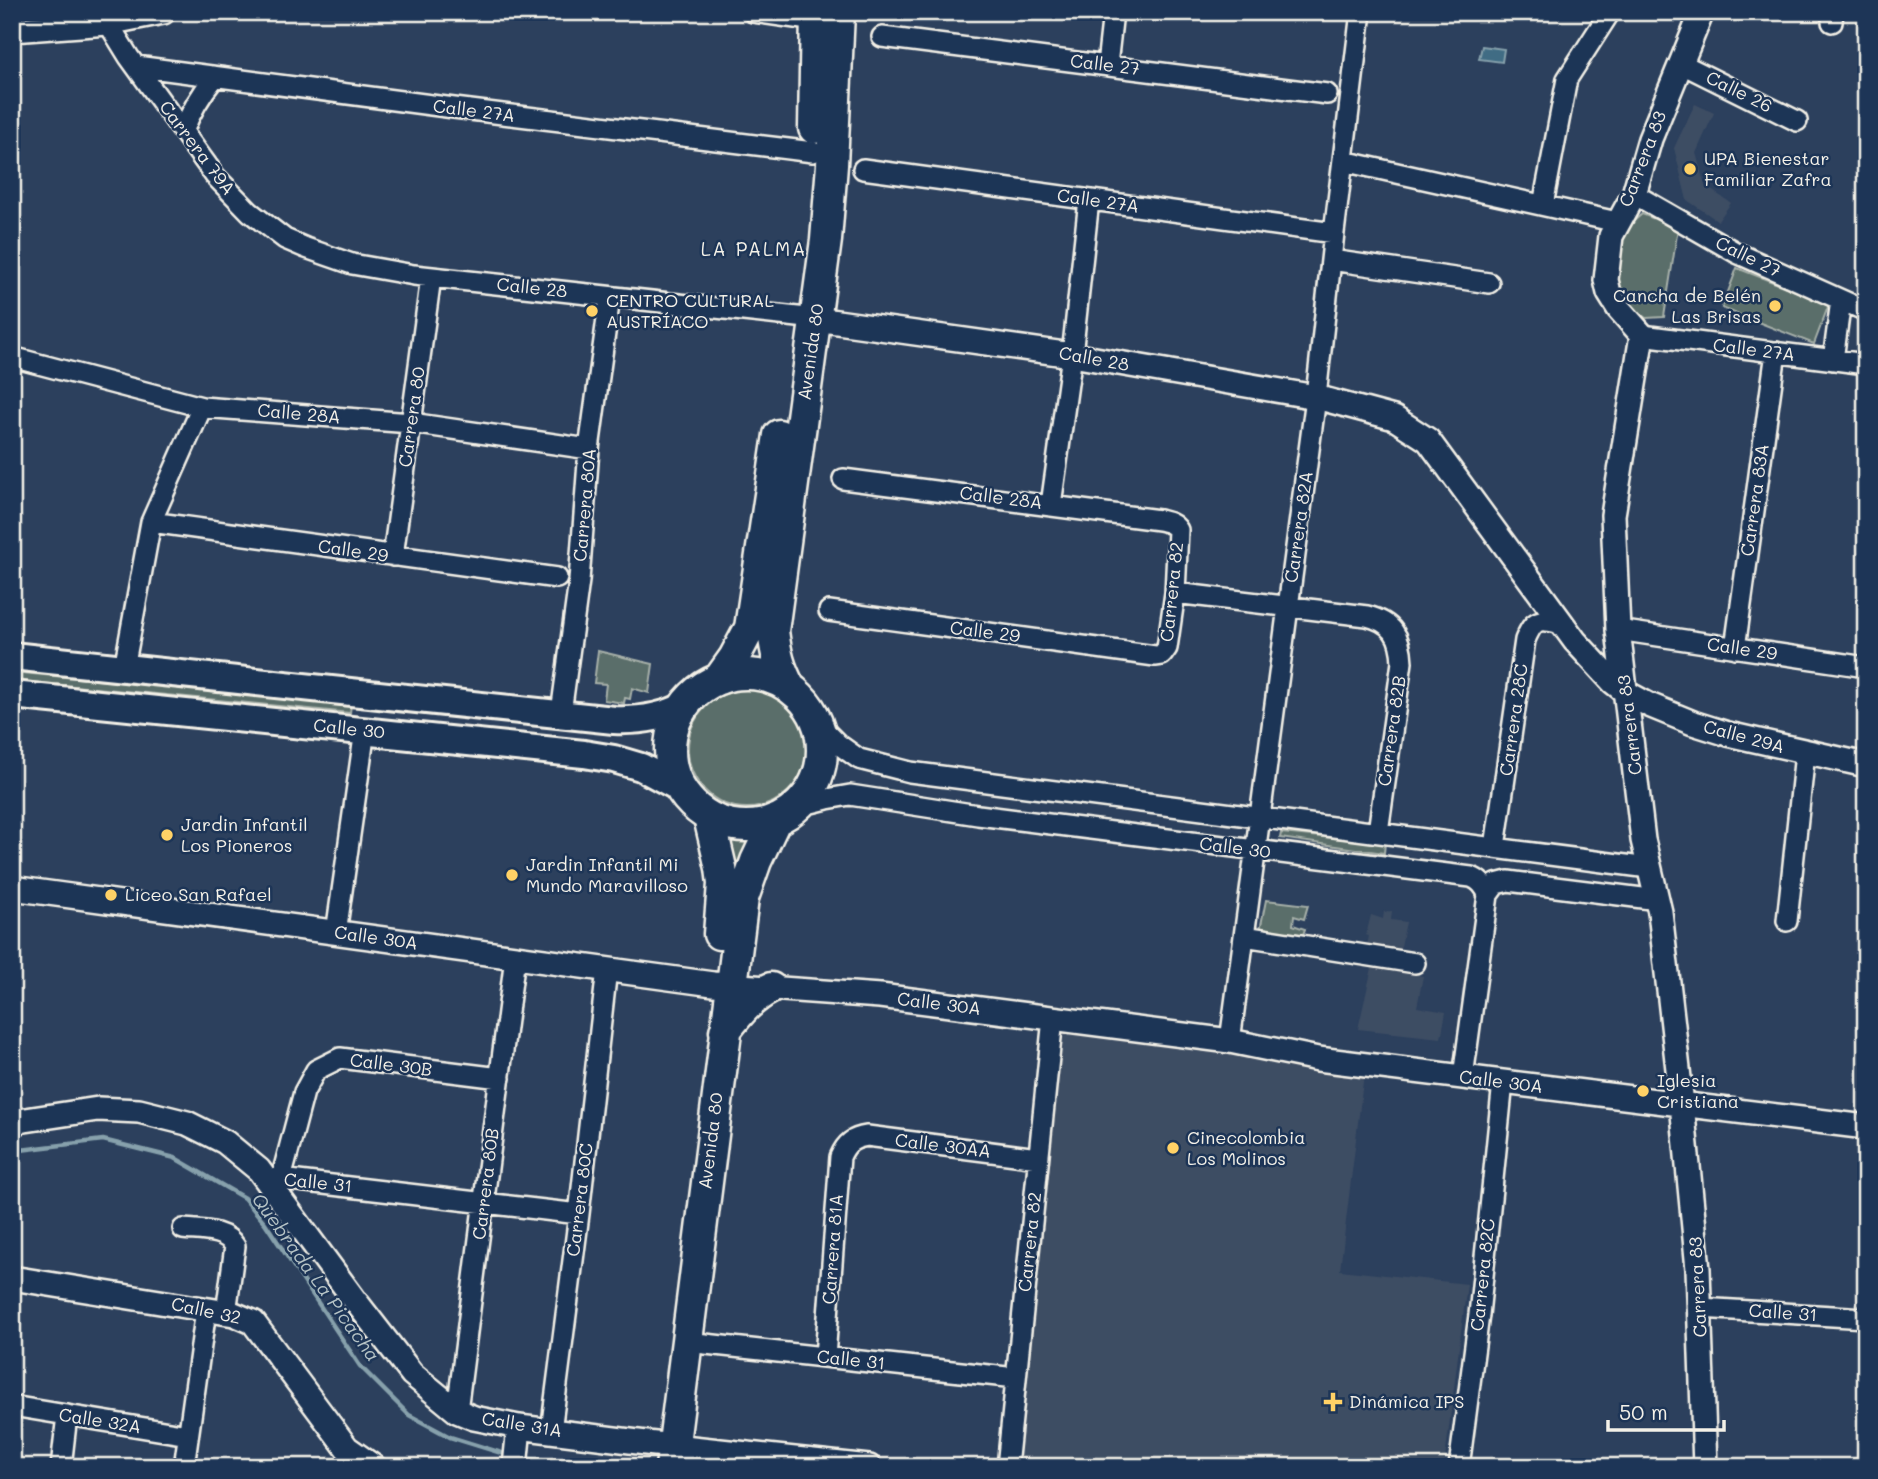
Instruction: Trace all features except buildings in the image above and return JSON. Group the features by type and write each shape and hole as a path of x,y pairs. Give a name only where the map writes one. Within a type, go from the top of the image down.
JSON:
{"main road":[{"name":"Avenida 80","path":"790,688 776,659 773,631 807,318 809,226 823,15"},
{"name":"Avenida 80","path":"719,679 750,628 829,205 823,15"},
{"path":"12,656 614,720 659,716 683,707"},
{"path":"737,675 774,679 790,688 807,704 819,725 823,747 821,768 810,793 787,814 759,825 742,827 709,817 692,804 680,788 671,764 673,730 683,707 699,691 719,679 737,675"},
{"name":"Calle 30","path":"12,695 584,754 641,767 680,788"},
{"name":"Avenida 80","path":"661,1457 722,984 752,870 787,814"},
{"name":"Avenida 80","path":"661,1457 687,1342 726,1031 722,984 723,884 709,817"},
{"path":"726,1031 756,996 771,988"}],"street":[{"path":"12,30 108,23 163,12"},
{"path":"753,12 823,15"},
{"path":"1107,65 1113,12"},
{"name":"Carrera 82A","path":"1230,1041 1316,397 1361,12"},
{"path":"1543,205 1567,79 1610,12"},
{"name":"Carrera 83","path":"1702,12 1650,139 1634,194 1611,236 1606,280 1609,293 1619,309 1642,335 1614,515 1619,630 1643,840 1661,918 1682,1104 1700,1308 1705,1467"},
{"name":"Carrera 79A","path":"108,23 215,176 250,212 285,239 352,264 431,277"},
{"name":"Calle 27","path":"882,37 1326,94"},
{"name":"Calle 26","path":"1680,63 1797,121"},
{"name":"Calle 27A","path":"136,66 813,152"},
{"path":"183,132 191,110 215,77"},
{"path":"1343,161 1617,222"},
{"name":"Calle 27A","path":"863,169 1334,233"},
{"name":"Calle 27","path":"1634,194 1737,253 1866,312"},
{"path":"1051,505 1072,355 1089,200"},
{"path":"1331,260 1489,283"},
{"name":"Calle 28","path":"431,277 807,318 1072,355 1316,397 1394,418 1428,440 1575,641 1613,682 1627,693"},
{"name":"Carrera 80","path":"393,556 431,277"},
{"name":"Carrera 80A","path":"561,713 579,581 589,449 610,297"},
{"path":"1833,360 1841,300"},
{"name":"Calle 27A","path":"1642,335 1866,364"},
{"name":"Carrera 83A","path":"1735,648 1776,352"},
{"name":"Calle 28A","path":"12,357 202,407 411,422 589,449"},
{"path":"124,668 150,522 202,407"},
{"name":"Calle 28A","path":"843,479 1159,520"},
{"name":"Carrera 82","path":"1140,655 1162,654 1167,648 1175,593 1178,530 1175,526 1159,520"},
{"name":"Calle 29","path":"150,522 556,578"},
{"path":"1175,593 1288,606"},
{"name":"Carrera 82B","path":"1288,606 1378,619 1387,624 1400,644 1402,662 1378,832"},
{"name":"Calle 29","path":"828,611 1140,655"},
{"name":"Carrera 28C","path":"1495,847 1525,640 1533,624 1538,621 1562,624"},
{"name":"Calle 29","path":"1619,630 1866,667"},
{"name":"Calle 29A","path":"1627,693 1693,723 1728,734 1866,765"},
{"name":"Calle 30","path":"819,725 850,754 887,767 1650,868"},
{"path":"336,933 365,730"},
{"path":"1787,921 1805,753"},
{"name":"Calle 30","path":"787,814 827,799 850,795 978,816 1471,877 1480,881 1488,895"},
{"path":"1463,1077 1488,895 1496,884 1508,881 1658,900"},
{"name":"Calle 30A","path":"12,888 722,984 880,996 1230,1041 1318,1059 1866,1127"},
{"path":"1244,936 1415,963"},
{"name":"Carrera 80B","path":"457,1411 514,957"},
{"name":"Carrera 80C","path":"551,1431 607,969"},
{"name":"Carrera 82","path":"1007,1467 1053,1018"},
{"name":"Calle 30B","path":"273,1179 304,1092 316,1070 340,1058 499,1078"},
{"name":"Carrera 82C","path":"1460,1467 1503,1082"},
{"name":"Calle 31A","path":"12,1122 98,1109 139,1111 187,1124 225,1142 273,1179 354,1299 412,1374 457,1411 474,1418 517,1447 551,1431 661,1457 869,1467"},
{"name":"Calle 30AA","path":"849,1142 867,1136 1038,1158"},
{"name":"Carrera 81A","path":"825,1357 841,1157 849,1142"},
{"name":"Calle 31","path":"273,1179 579,1214"},
{"path":"183,1229 223,1234 231,1239 235,1246 216,1311 188,1435 184,1467"},
{"name":"Calle 32","path":"12,1278 234,1314 253,1322 346,1457 374,1467"},
{"name":"Calle 31","path":"1700,1308 1866,1318"},
{"name":"Calle 31","path":"687,1342 1016,1378"},
{"name":"Calle 32A","path":"12,1406 188,1435"},
{"path":"61,1467 67,1415"},
{"path":"1693,1467 1704,1443"}],"shaded area":[{"path":"1482,46 1504,49 1502,62 1479,59"},
{"name":"UPA Bienestar Familiar Zafra","path":"1695,104 1714,113 1696,153 1705,186 1731,203 1718,221 1687,200 1674,148"},
{"path":"1392,911 1391,920 1406,922 1400,951 1367,946 1369,936 1366,935 1371,915 1383,919 1384,912"},
{"path":"1372,968 1423,976 1417,1007 1446,1012 1441,1038 1358,1029"},
{"path":"1067,1027 1365,1065 1340,1270 1467,1284 1444,1467 1015,1467 1061,1038"}],"green space":[{"path":"1642,214 1678,228 1664,317 1646,318 1632,308 1620,292 1615,248 1626,228"},
{"name":"Cancha de Belén Las Brisas","path":"1737,268 1829,304 1814,344 1722,308"},
{"path":"598,651 653,664 649,693 632,688 630,699 625,698 624,703 604,700 606,684 594,683"},
{"path":"12,672 351,704 350,713 12,680"},
{"path":"747,690 770,695 789,707 801,726 806,749 801,772 789,791 770,803 747,808 724,803 705,791 693,772 688,749 693,726 705,707 724,695"},
{"path":"1281,833 1385,843 1384,853 1280,838"},
{"path":"728,837 755,840 741,873 734,872"},
{"path":"1266,900 1308,905 1304,919 1294,916 1293,925 1305,929 1302,937 1260,930"}],"waterway":[{"name":"Quebrada La Picacha","path":"12,1151 103,1140 175,1158 244,1198 265,1223 360,1366 409,1415 450,1437 508,1455"},
{"name":"Quebrada La Picacha","path":"524,1458 585,1467"}],"place":[{"name":"UPA Bienestar Familiar Zafra","path":"1690,169"},
{"name":"Cancha de Belén Las Brisas","path":"1775,306"},
{"name":"CENTRO CULTURAL AUSTRÍACO","path":"592,311"},
{"name":"Jardin Infantil Los Pioneros","path":"167,835"},
{"name":"Jardin Infantil Mi Mundo Maravilloso","path":"512,875"},
{"name":"Liceo San Rafael","path":"111,895"},
{"name":"Iglesia Cristiana","path":"1643,1091"},
{"name":"Cinecolombia Los Molinos","path":"1173,1148"},
{"name":"Dinámica IPS","path":"1333,1402"}],"district":[{"name":"LA PALMA","path":"754,249"}]}
